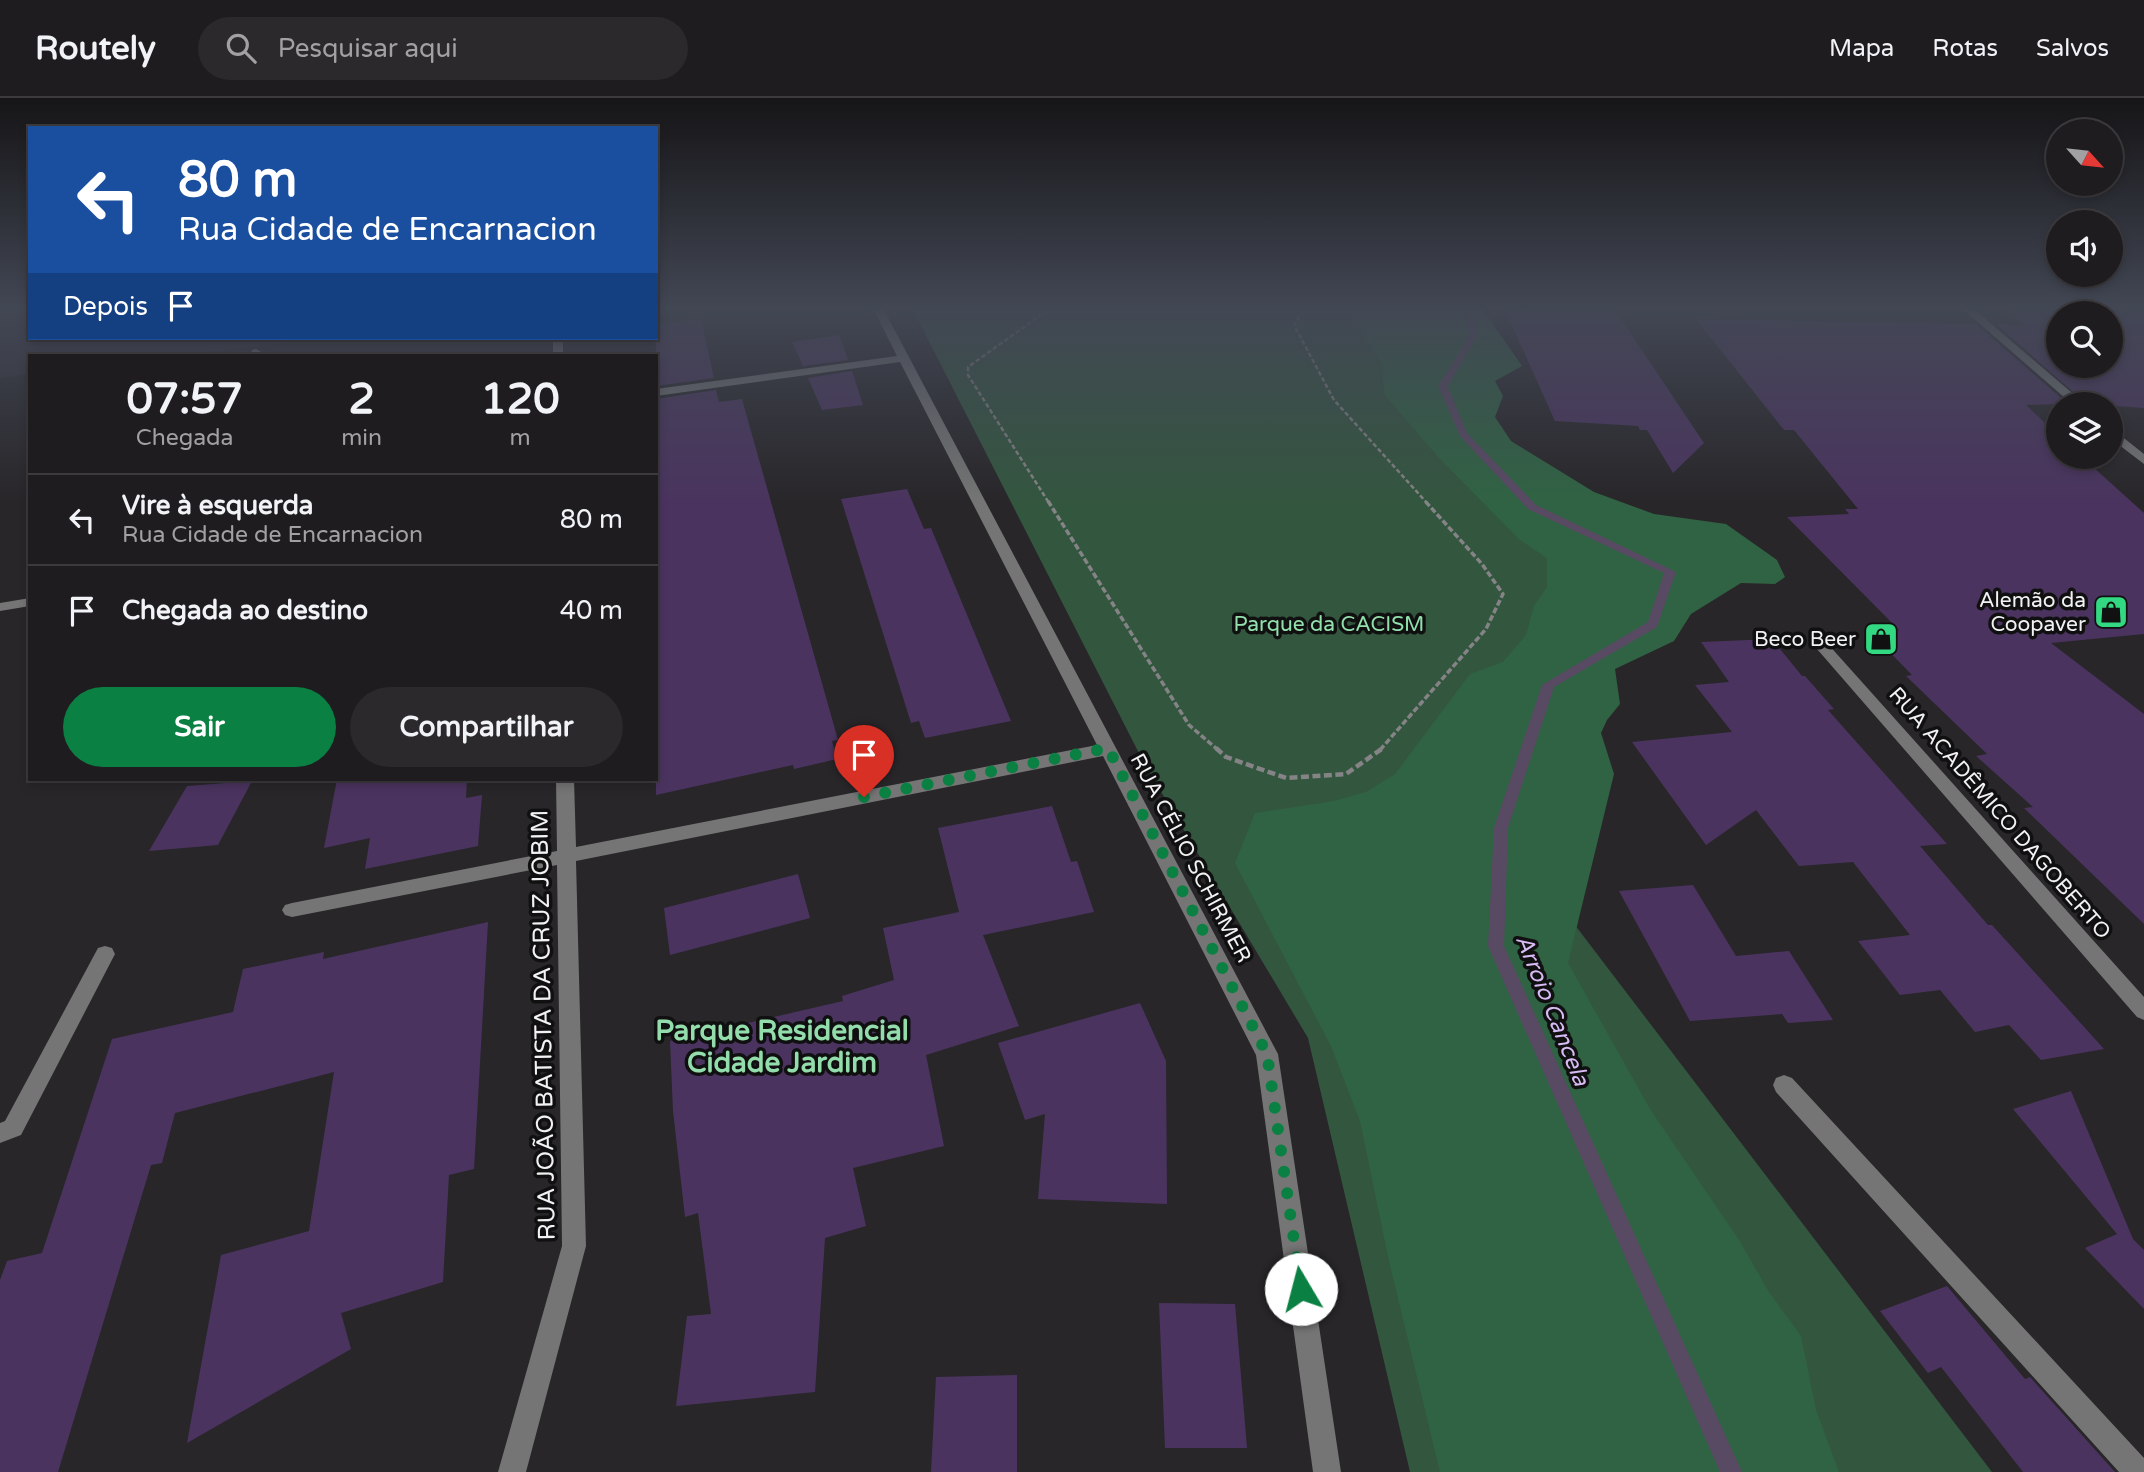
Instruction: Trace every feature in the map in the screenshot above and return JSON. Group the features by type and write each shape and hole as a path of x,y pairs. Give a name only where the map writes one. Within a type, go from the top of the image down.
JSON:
{"street":[{"path":"658,393 790,374"},
{"name":"RUA CÉLIO SCHIRMER","path":"912,374 1267,1054 1327,1472"},
{"path":"2044,374 2065,392"},
{"path":"2123,440 2138,450 2144,460"},
{"path":"0,607 28,602"},
{"name":"RUA ACADÊMICO DAGOBERTO","path":"1822,646 2144,1011"},
{"path":"292,910 1108,748"},
{"name":"RUA JOÃO BATISTA DA CRUZ JOBIM","path":"512,1472 574,1246 565,781"},
{"path":"0,1133 13,1128 105,954"},
{"path":"1784,1085 2138,1472"}],"path":[{"path":"968,374 1189,725 1226,757 1286,778 1346,774 1383,748 1486,629 1503,594 1482,564 1334,400 1320,374"}],"shaded area":[{"path":"0,374 28,374 28,374 0,378"}],"green space":[{"name":"Parque da CACISM","path":"946,374 1447,374 1443,386 1670,572 1548,685 1501,828 1992,1472 1410,1472 1308,1038 1145,765"},
{"path":"1383,374 1507,374 1495,381 1503,396 1495,417 1511,441 1594,492 1654,514 1726,524 1777,560 1785,577 1775,584 1741,583 1691,614 1674,641 1615,669 1620,704 1607,720 1601,733 1614,774 1568,963 1650,1109 1739,1240 1769,1292 1801,1336 1816,1410 1839,1472 1440,1472 1389,1261 1360,1121 1331,1046 1235,863 1255,813 1334,801 1366,792 1395,774 1470,674 1503,662 1526,635 1534,606 1547,587 1547,558 1520,540 1439,458 1384,394"}],"building":[{"path":"658,374 713,374 714,378 658,386"},
{"path":"853,374 863,405 822,410 808,378"},
{"path":"1534,374 1658,374 1704,443 1673,473 1647,430 1640,430 1638,426 1555,421"},
{"path":"1740,374 2034,374 2054,392 2046,392 2046,405 2026,405 2046,424 2046,469 2095,469 2144,513 2144,634 2051,643 2144,714 2144,924 2024,808 2033,807 1976,756 1987,754 1906,676 1912,675 1870,632 1899,630 1787,517 1849,514 1845,509 1858,509 1794,430 1784,430"},
{"path":"2123,374 2144,374 2144,408 2123,407 2123,392 2073,392 2057,378 2123,378"},
{"path":"716,390 719,402 742,399 838,740 832,741 837,759 794,769 793,765 656,795 658,399"},
{"path":"907,489 924,529 931,528 1011,721 925,738 919,721 911,723 841,499"},
{"path":"1772,639 1834,709 1828,710 1947,844 1920,846 1988,925 1992,925 2104,1049 2041,1060 2009,1025 1975,1032 1940,990 1900,995 1858,941 1910,935 1853,862 1799,866 1756,810 1706,845 1632,742 1732,732 1695,685 1729,682 1701,642"},
{"path":"252,781 218,845 149,851 187,786"},
{"path":"337,781 467,781 466,798 482,795 478,846 365,869 370,838 324,848"},
{"path":"1052,806 1071,862 1077,861 1094,912 983,935 1019,1026 926,1055 944,1146 853,1168 866,1226 825,1238 815,1392 676,1406 687,1316 711,1314 698,1213 685,1217 673,1111 670,1041 843,1001 842,996 894,980 883,928 959,912 938,828"},
{"path":"798,874 810,918 670,955 664,908"},
{"path":"1693,885 1736,956 1789,951 1833,1020 1788,1023 1782,1014 1690,1021 1619,891"},
{"path":"488,922 474,1169 449,1175 443,1282 341,1313 351,1349 187,1443 221,1255 309,1231 334,1072 175,1113 162,1163 151,1165 58,1472 0,1472 0,1280 7,1261 42,1253 112,1039 233,1012 243,969 324,952 323,959"},
{"path":"1140,1003 1166,1061 1167,1204 1038,1199 1045,1114 1025,1120 998,1043"},
{"path":"2071,1091 2133,1239 2144,1250 2144,1309 2085,1248 2117,1234 2013,1109"},
{"path":"1947,1286 2025,1379 2030,1377 2115,1472 2023,1472 1941,1367 1928,1373 1880,1311"},
{"path":"1159,1303 1235,1304 1247,1448 1165,1448"},
{"path":"1017,1375 1017,1472 931,1472 936,1377"}],"waterway":[{"name":"Arroio Cancela","path":"1450,374 1443,386 1463,434 1532,507 1670,572 1653,624 1548,685 1501,828 1496,946 1731,1472"}],"place":[{"name":"Alemão da Coopaver","path":"2111,612"},
{"name":"Beco Beer","path":"1881,639"}],"district":[{"name":"Parque Residencial Cidade Jardim","path":"782,1046"}],"route":[{"path":"864,797 1108,748 1267,1054 1301,1289"}]}
